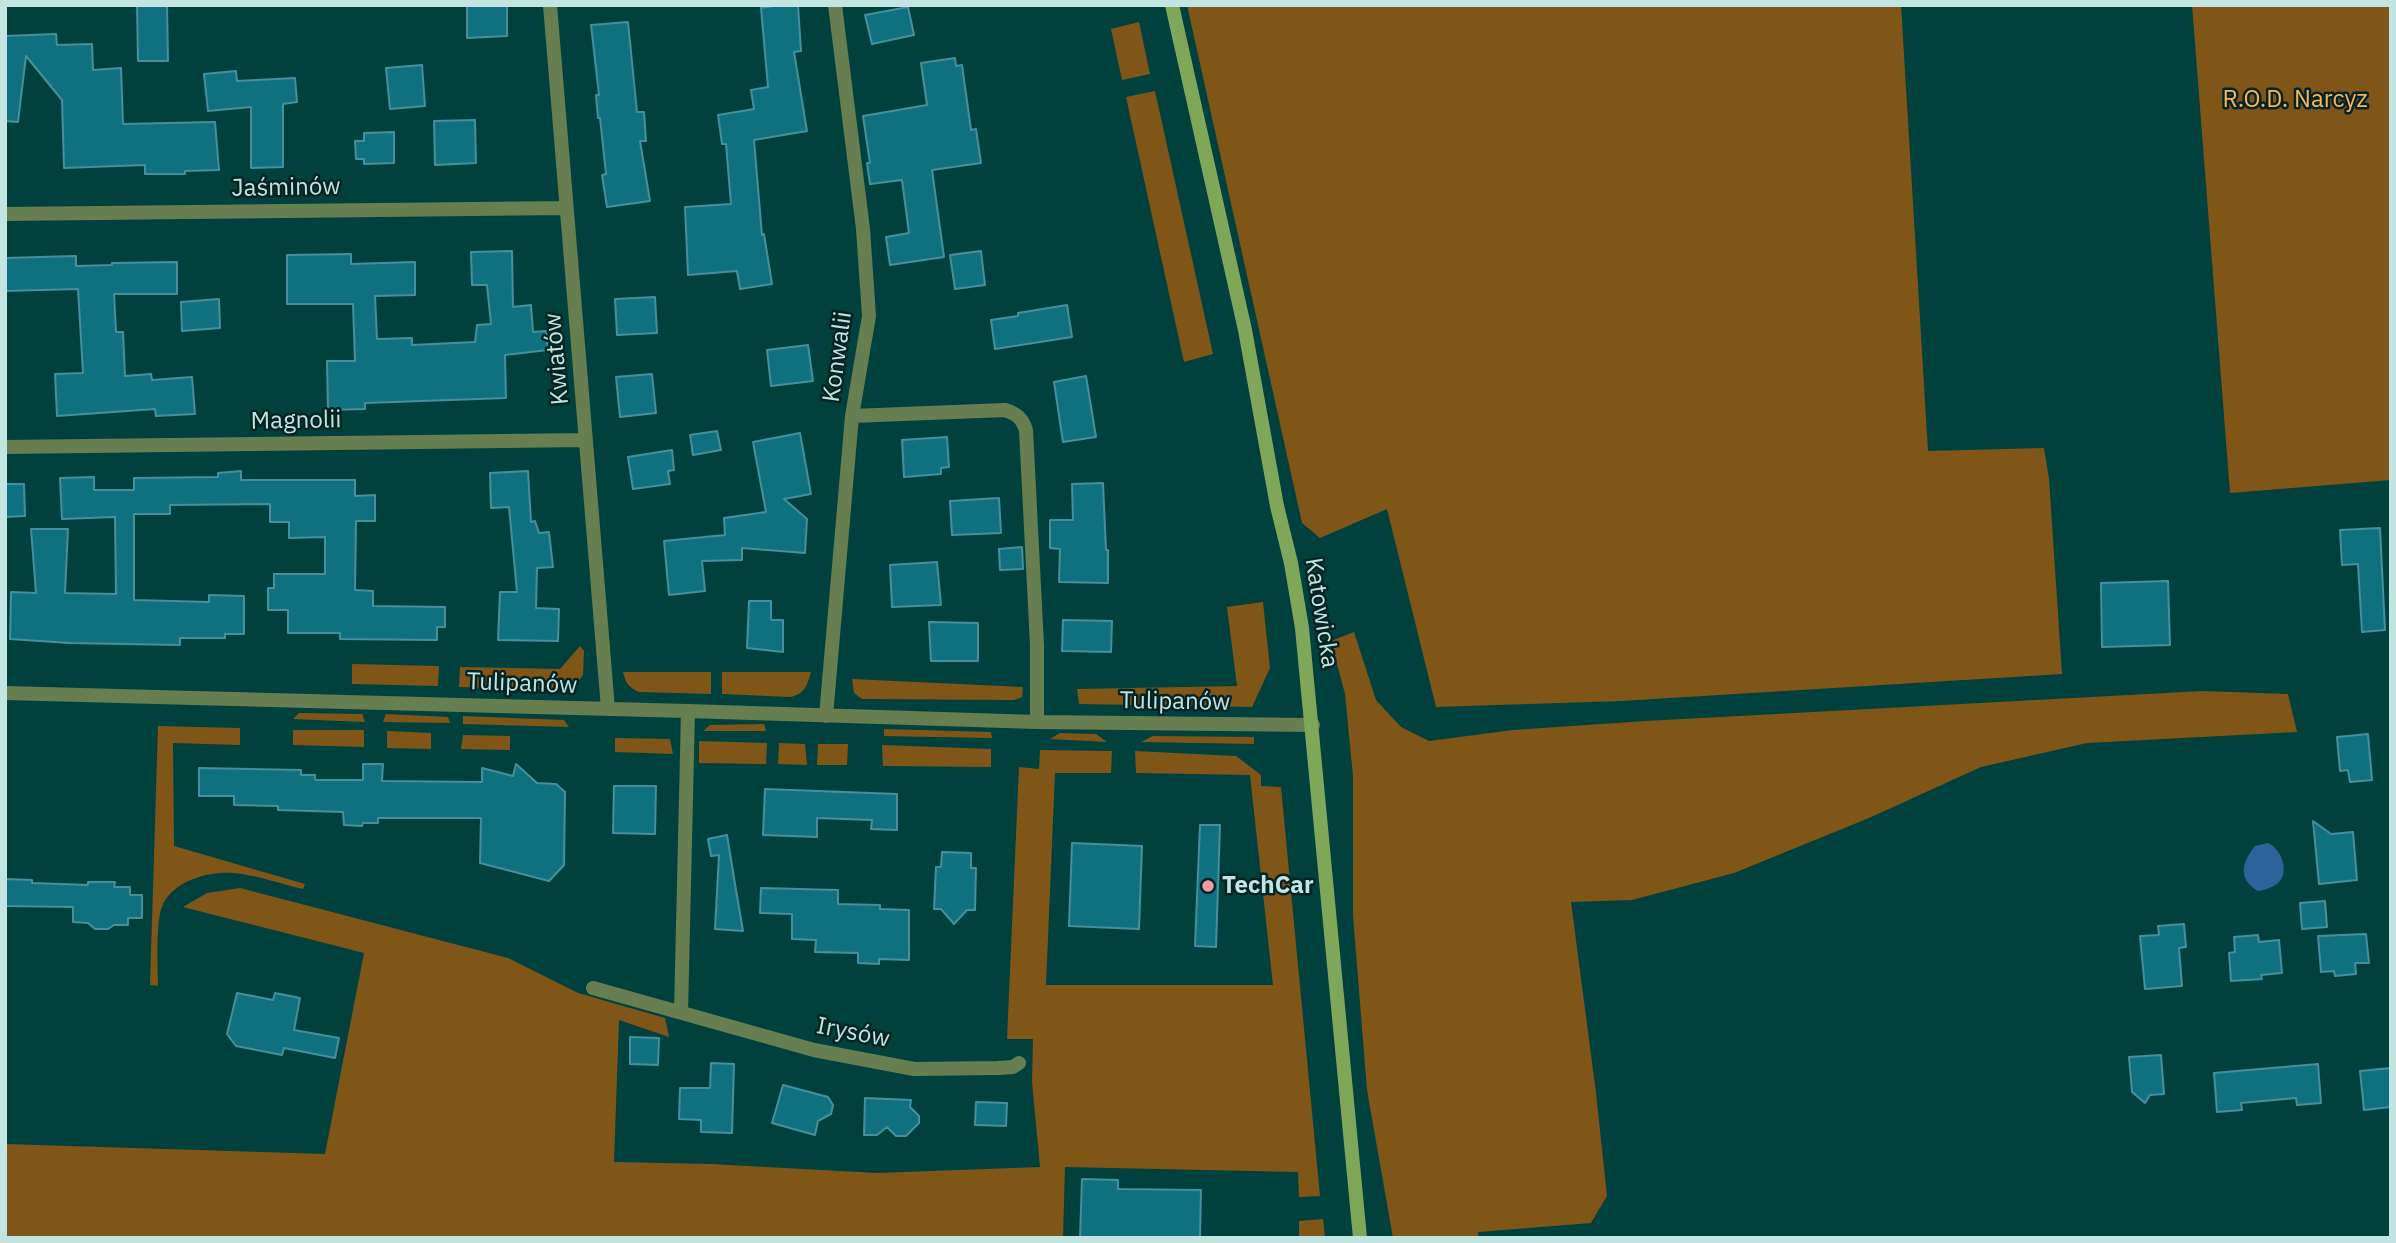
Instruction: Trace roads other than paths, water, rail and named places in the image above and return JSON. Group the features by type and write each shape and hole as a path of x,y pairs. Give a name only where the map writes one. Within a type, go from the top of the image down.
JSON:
{"main road":[{"name":"Katowicka","path":"1172,5 1245,330 1277,506 1292,563 1302,628 1360,1238"}],"street":[{"name":"Kwiatów","path":"550,5 608,709"},
{"name":"Konwalii","path":"826,716 852,416 869,316 863,229 835,5"},
{"name":"Jaśminów","path":"5,214 566,208"},
{"path":"852,416 1005,410 1015,413 1022,420 1026,430 1036,618 1037,722"},
{"name":"Magnolii","path":"5,447 586,440"},
{"name":"Tulipanów","path":"5,693 1037,722 1313,725"},
{"path":"681,1013 688,711"},
{"name":"Irysów","path":"593,988 814,1050 914,1069 998,1069 1013,1067 1019,1063"}],"water":[{"path":"2268,843 2280,854 2284,872 2277,884 2258,891 2244,876 2245,864 2255,846"}],"place":[{"name":"TechCar","path":"1208,886"}],"park label":[{"name":"R.O.D. Narcyz","path":"2295,100"}]}
